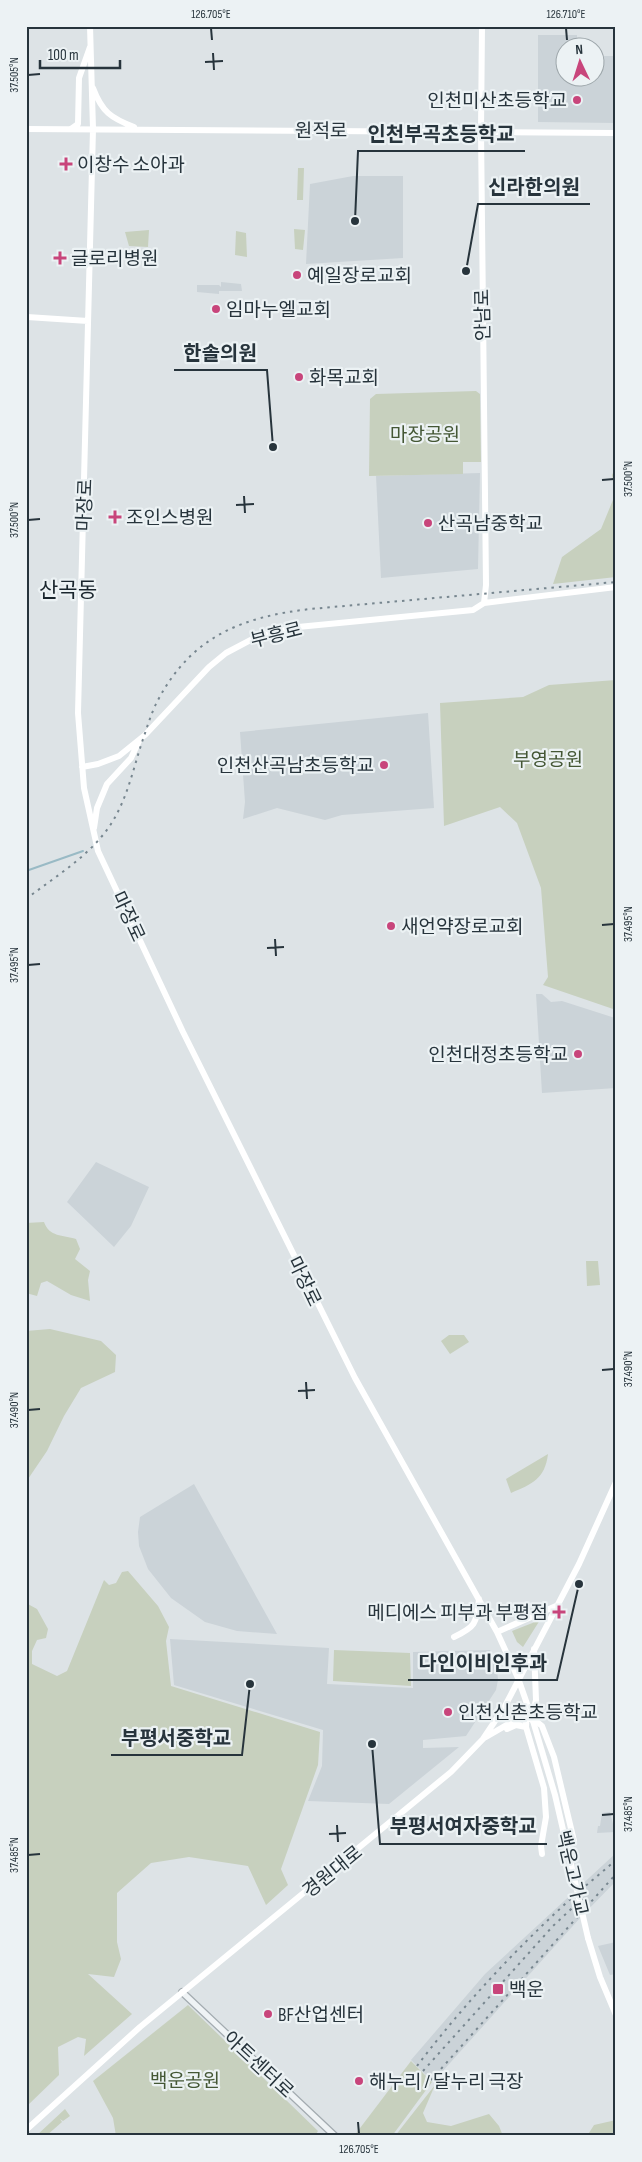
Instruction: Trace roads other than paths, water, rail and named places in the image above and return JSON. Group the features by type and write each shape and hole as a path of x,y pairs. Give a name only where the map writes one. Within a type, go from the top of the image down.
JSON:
{"main road":[{"name":"마장로","path":"90,26 92,129 78,713 82,766 93,832 98,851 183,1032 307,1284 355,1378 497,1632 518,1678 527,1703 530,1719"},
{"name":"안남로","path":"482,26 481,131 486,585 484,603"},
{"path":"70,129 78,124 79,78 90,46"},
{"path":"92,83 99,104 108,114 138,129"},
{"name":"원적로","path":"26,129 616,132"},
{"path":"27,317 88,322"},
{"name":"부흥로","path":"82,766 107,762 119,756 140,738 209,667 226,653 258,636 298,627 473,610 484,603 616,587"},
{"path":"93,832 97,808 107,784 131,758 140,738"},
{"name":"경원대로","path":"26,2130 140,2027 452,1772 483,1739 505,1706 579,1564 616,1482"},
{"path":"454,1637 470,1630 474,1624 479,1599"},
{"path":"497,1632 556,1606"},
{"path":"534,1648 536,1700 526,1727 544,1788 546,1818 541,1846 542,1854"},
{"path":"483,1739 515,1720 530,1719 542,1726 554,1757 574,1841"},
{"name":"백운고가교","path":"530,1719 555,1795 588,1938 600,1977 616,2015"},
{"path":"483,1739 516,1725 526,1727"}],"street":[{"name":"아트센터로","path":"182,1992 335,2136"}],"waterway":[{"path":"26,871 83,851"}],"railway":[{"path":"26,899 83,856 103,835 117,814 158,700 172,678 187,660 203,645 221,634 241,624 262,618 310,609 616,582"},
{"path":"417,2066 451,2023 506,1962 564,1905 616,1860"},
{"path":"431,2080 616,1874"},
{"path":"423,2071 553,1926 585,1896"}],"place":[{"name":"인천미산초등학교","path":"577,100"},
{"name":"이창수 소아과","path":"66,164"},
{"name":"인천부곡초등학교","path":"355,221"},
{"name":"글로리병원","path":"60,258"},
{"name":"신라한의원","path":"466,271"},
{"name":"예일장로교회","path":"297,275"},
{"name":"임마누엘교회","path":"216,309"},
{"name":"화목교회","path":"299,377"},
{"name":"한솔의원","path":"273,447"},
{"name":"조인스병원","path":"115,517"},
{"name":"산곡남중학교","path":"428,523"},
{"name":"인천산곡남초등학교","path":"384,765"},
{"name":"새언약장로교회","path":"391,926"},
{"name":"인천대정초등학교","path":"578,1054"},
{"name":"다인이비인후과","path":"579,1584"},
{"name":"메디에스 피부과 부평점","path":"559,1612"},
{"name":"부평서중학교","path":"250,1684"},
{"name":"인천신촌초등학교","path":"448,1712"},
{"name":"부평서여자중학교","path":"372,1744"},
{"name":"백운","path":"498,1989"},
{"name":"BF산업센터","path":"268,2014"},
{"name":"해누리 / 달누리 극장","path":"359,2081"}],"district":[{"name":"산곡동","path":"68,590"}],"park label":[{"name":"마장공원","path":"425,434"},
{"name":"부영공원","path":"548,759"},
{"name":"백운공원","path":"185,2080"}]}
